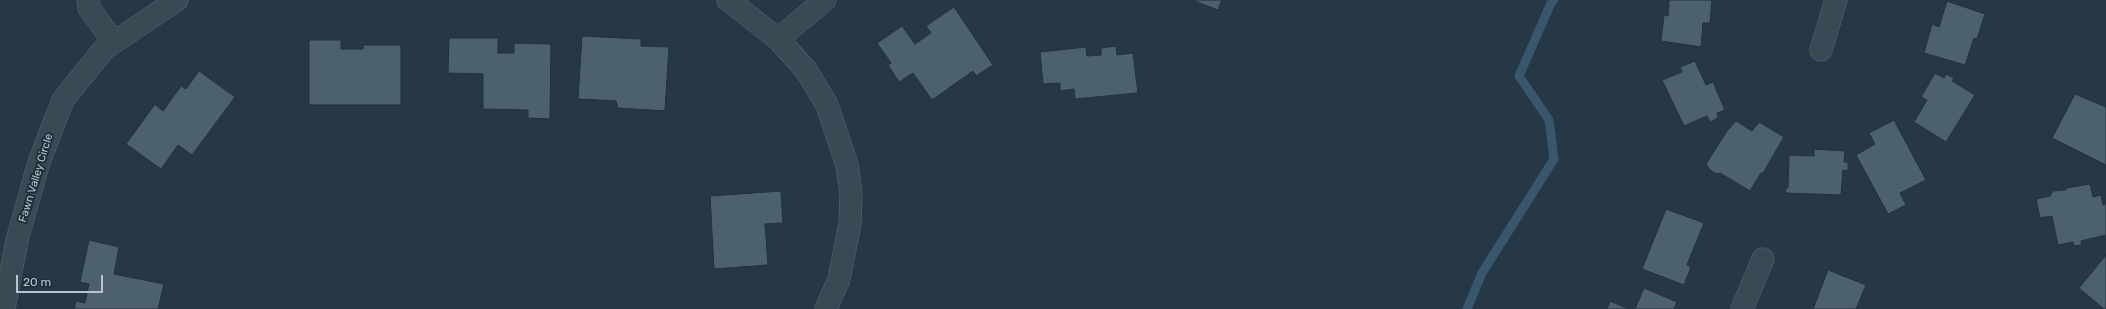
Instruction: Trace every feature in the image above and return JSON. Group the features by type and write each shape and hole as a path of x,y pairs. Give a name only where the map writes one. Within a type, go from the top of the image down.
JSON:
{"street":[{"path":"88,0 90,8 114,42"},
{"name":"Fawn Valley Circle","path":"4,309 9,238 63,100 104,49 177,0"},
{"path":"728,0 778,39 806,70 827,105 847,165 850,194 850,224 839,278 826,309"},
{"path":"778,39 825,0"},
{"path":"1821,50 1836,0"},
{"path":"1742,309 1763,259"}],"building":[{"path":"1192,0 1222,0 1218,10"},
{"path":"1669,0 1712,0 1710,23 1703,23 1701,47 1661,41 1664,15 1668,16"},
{"path":"1947,1 1985,14 1977,39 1974,38 1965,65 1924,53 1932,24 1939,27"},
{"path":"954,7 993,65 976,76 973,71 932,100 913,73 899,82 888,65 891,63 877,43 902,26 915,44 931,33 926,26"},
{"path":"582,36 641,39 641,46 669,47 665,111 618,108 616,101 578,99"},
{"path":"449,38 498,38 498,53 514,53 514,43 551,44 550,119 528,118 528,110 483,109 483,74 448,73"},
{"path":"309,40 341,40 341,49 363,49 363,45 401,45 401,105 309,105"},
{"path":"1116,46 1117,55 1133,53 1138,93 1075,99 1074,89 1060,91 1060,83 1043,84 1040,52 1086,47 1087,56 1101,55 1101,48"},
{"path":"1695,61 1706,85 1713,82 1725,110 1717,113 1718,118 1710,122 1707,116 1684,126 1662,80 1682,72 1680,67"},
{"path":"199,71 235,97 192,155 178,145 161,169 126,144 155,104 163,111 181,86 186,89"},
{"path":"1935,73 1944,78 1946,74 1954,78 1952,81 1975,95 1946,142 1914,122 1927,100 1921,97"},
{"path":"2075,94 2106,107 2106,165 2052,138"},
{"path":"1894,120 1926,180 1900,193 1906,205 1888,214 1856,155 1875,144 1869,133"},
{"path":"1736,121 1752,131 1759,122 1784,137 1763,173 1761,173 1750,191 1720,173 1717,174 1710,170 1706,164 1727,131"},
{"path":"1814,149 1845,151 1844,162 1848,162 1848,171 1843,170 1841,195 1785,193 1786,188 1788,188 1789,155 1814,156"},
{"path":"2090,184 2093,197 2101,195 2103,205 2106,204 2106,235 2081,241 2082,245 2074,246 2073,242 2058,245 2052,216 2040,218 2036,199 2050,196 2053,191 2065,190 2067,188"},
{"path":"781,191 783,223 765,224 768,265 714,269 710,196"},
{"path":"1666,209 1704,223 1687,265 1691,267 1684,285 1642,269"},
{"path":"89,240 119,247 114,274 164,284 158,309 74,309 76,301 85,303 89,284 80,282"},
{"path":"2106,255 2106,309 2104,309 2079,288"},
{"path":"1828,270 1866,285 1856,309 1813,309"},
{"path":"1644,288 1677,302 1674,309 1635,309"},
{"path":"1610,301 1629,309 1607,309"}],"waterway":[{"path":"1467,309 1482,273 1554,159 1549,120 1519,76 1551,3 1554,0"}]}
